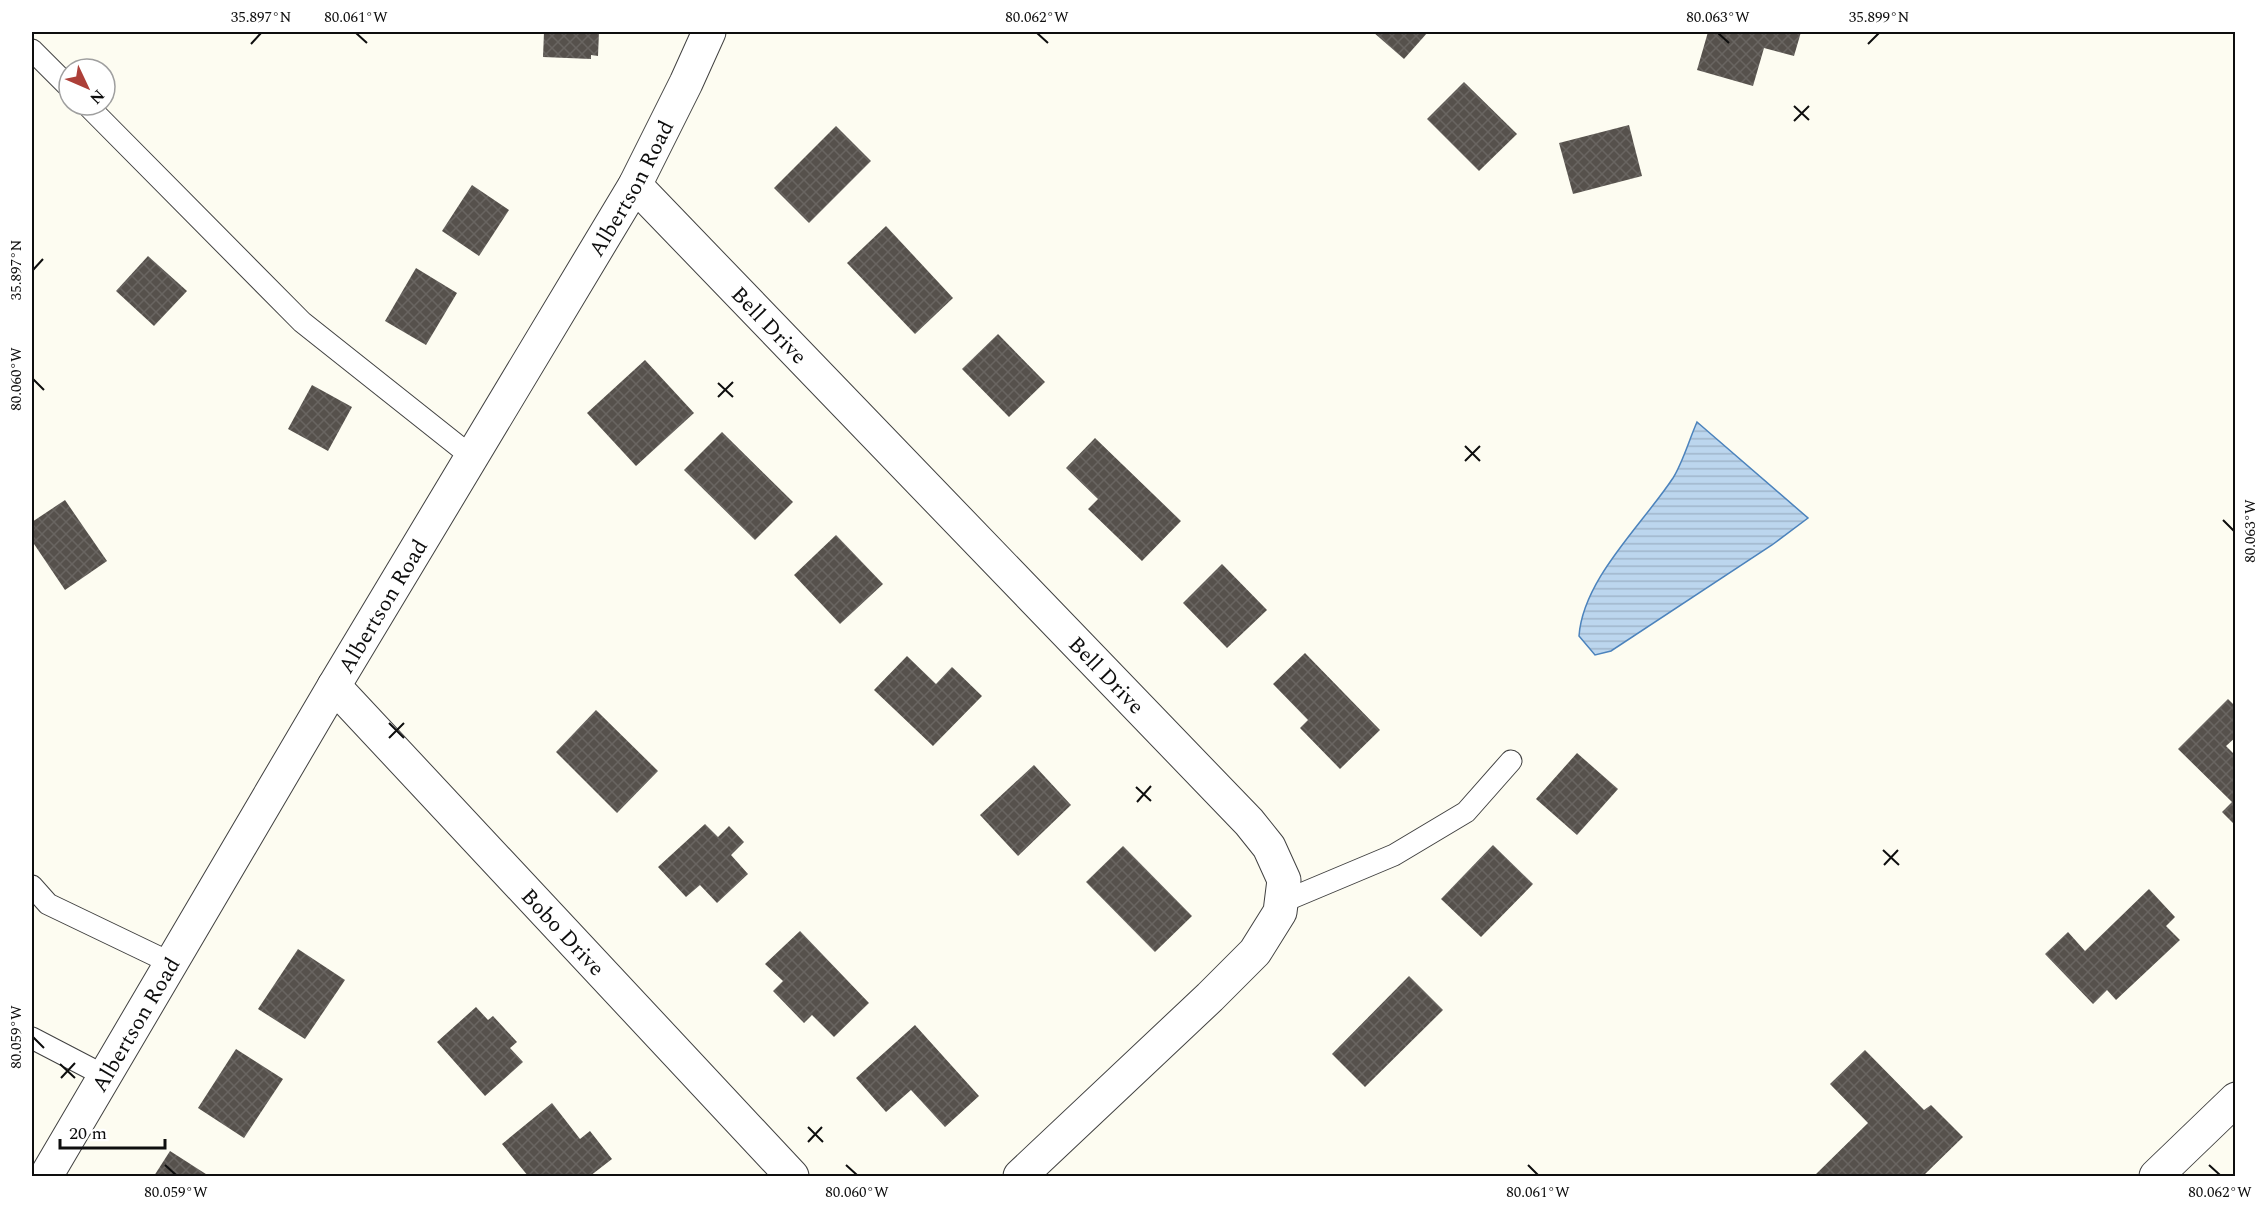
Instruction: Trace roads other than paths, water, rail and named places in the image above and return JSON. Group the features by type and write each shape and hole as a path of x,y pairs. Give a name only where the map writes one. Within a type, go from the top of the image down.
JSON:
{"street":[{"name":"Albertson Road","path":"46,1176 334,686 635,185 709,32"},
{"name":"Bell Drive","path":"635,185 1249,822 1269,847 1284,880 1280,912 1255,952 1020,1176"},
{"name":"Bobo Drive","path":"334,686 792,1176"},
{"path":"2156,1176 2235,1099"}],"lane":[{"path":"32,50 57,75"},
{"path":"99,117 302,322 472,457"},
{"path":"1282,902 1394,855 1466,812 1511,761"},
{"path":"32,886 48,904 171,963"},
{"path":"32,1038 105,1076"}],"water":[{"path":"1697,422 1808,518 1772,545 1611,651 1595,655 1579,636 1583,615 1591,594 1616,553 1673,478"}]}
